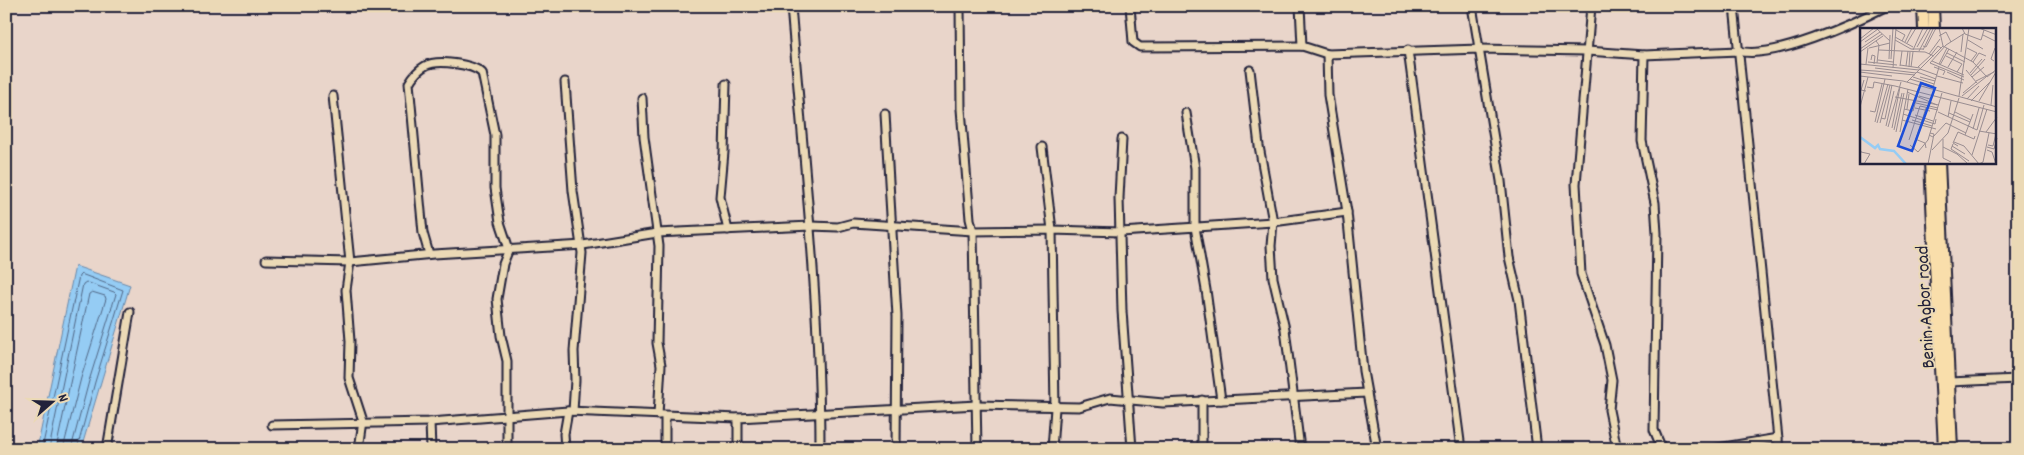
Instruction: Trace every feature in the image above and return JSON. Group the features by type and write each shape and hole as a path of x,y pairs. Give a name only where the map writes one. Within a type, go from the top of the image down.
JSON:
{"highway":[{"path":"1923,6 1924,28"},
{"path":"1933,6 1934,28"},
{"name":"Benin Agbor road","path":"1930,164 1944,449"},
{"name":"Benin Agbor road","path":"1939,164 1952,449"}],"street":[{"path":"791,6 811,226 820,449"},
{"path":"960,6 961,109 970,219 973,231 977,449"},
{"path":"1130,6 1133,42 1140,47 1302,46 1327,54 1408,50 1588,50 1644,55 1739,51 1749,54 1762,53 1790,46 1887,6"},
{"path":"1300,6 1302,46"},
{"path":"1472,6 1501,181 1509,257 1519,300 1537,449"},
{"path":"1591,6 1576,184 1581,274 1605,345 1612,380 1609,410 1617,449"},
{"path":"1734,6 1779,449"},
{"path":"1408,50 1461,449"},
{"path":"1327,54 1328,95 1347,212 1363,371 1377,449"},
{"path":"1644,55 1642,142 1655,203 1657,233 1654,430 1662,449"},
{"path":"429,254 423,234 409,83 414,75 427,65 435,63 476,67 482,73 495,135 495,188 500,222 509,249 503,264 497,299 501,336 507,361 507,449"},
{"path":"1250,70 1259,146 1273,222 1271,246 1273,278 1284,329 1300,449"},
{"path":"564,82 581,265 574,351 575,380 571,411 564,434 565,449"},
{"path":"726,84 724,152 720,198 728,230"},
{"path":"333,96 350,262 346,290 350,341 349,378 363,422 359,449"},
{"path":"642,98 644,137 659,246 657,343 661,365 665,449"},
{"path":"1186,113 1195,168 1195,227 1206,290 1221,400"},
{"path":"885,114 897,316 894,408 896,449"},
{"path":"1122,139 1120,198 1122,311 1132,449"},
{"path":"1042,147 1052,230 1055,408 1052,449"},
{"path":"266,260 350,262 429,254 580,246 657,233 811,226 838,227 853,224 973,231 1052,230 1121,232 1273,222 1347,212"},
{"path":"107,449 130,312"},
{"path":"1949,382 2018,380"},
{"path":"272,425 430,422 571,411 738,418 894,408 977,405 1055,408 1086,406 1110,398 1130,402 1163,403 1367,393"},
{"path":"1202,400 1202,449"},
{"path":"738,418 738,449"},
{"path":"430,422 431,449"},
{"path":"1712,449 1778,438"}],"water":[{"path":"75,266 130,285 81,449 37,449"}]}
